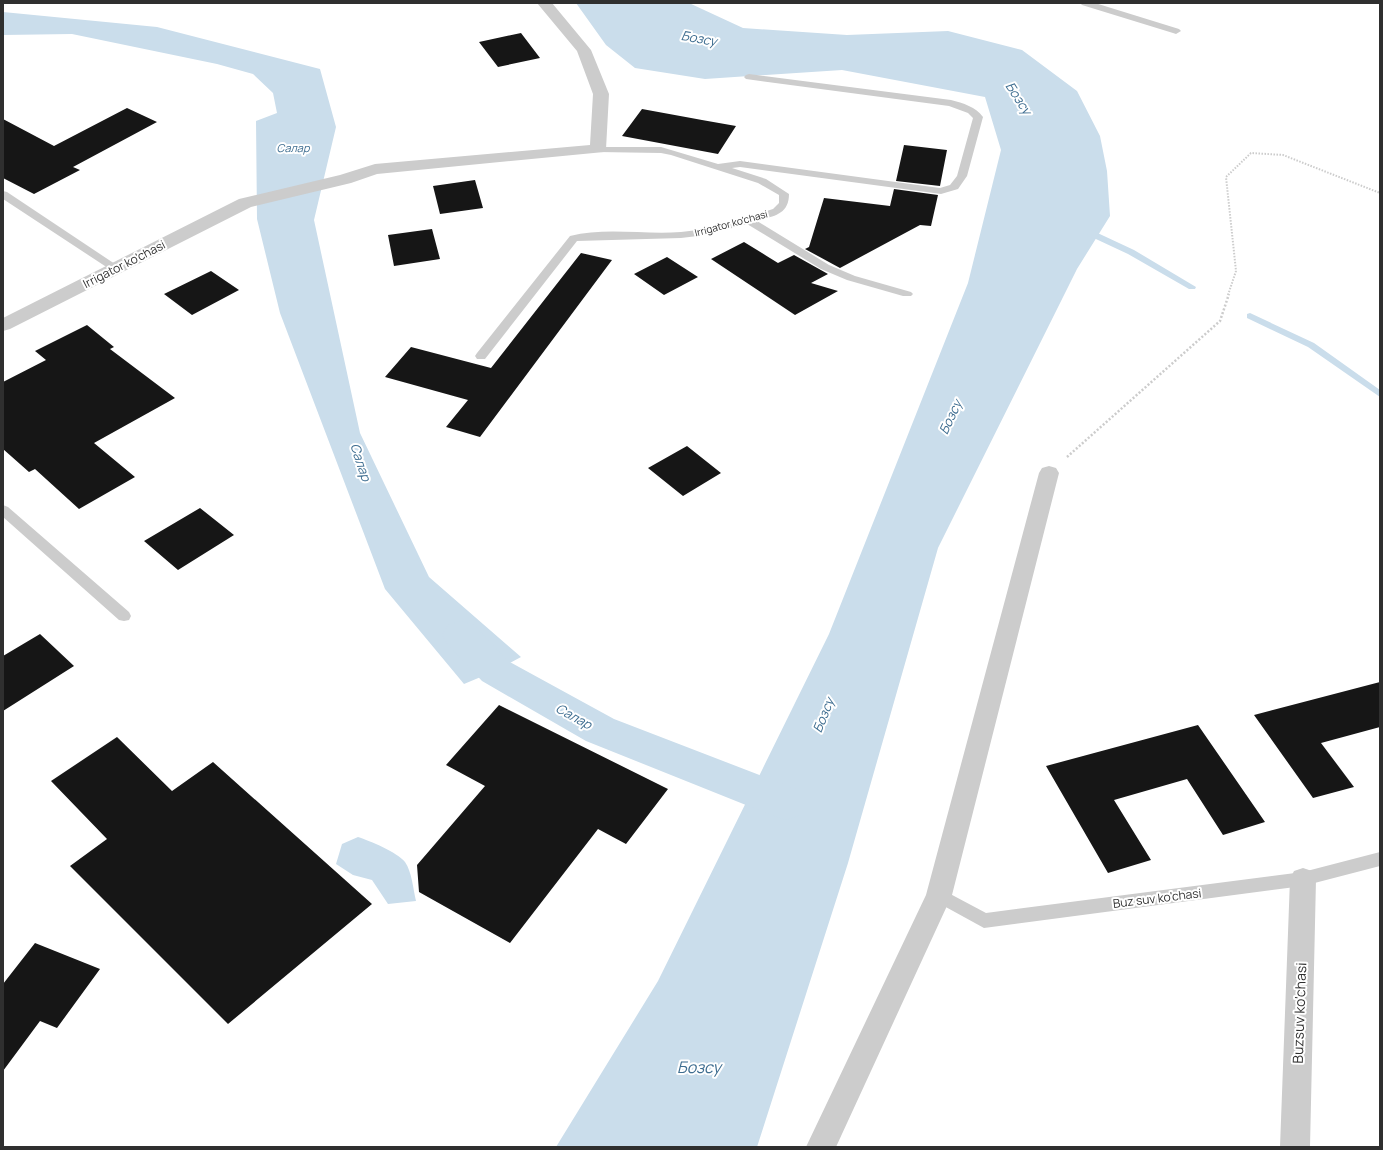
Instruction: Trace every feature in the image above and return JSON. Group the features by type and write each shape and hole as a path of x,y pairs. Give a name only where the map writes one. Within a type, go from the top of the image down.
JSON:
{"street":[{"path":"544,3 584,50 601,94 598,148"},
{"name":"Irrigator ko'chasi","path":"3,325 245,203 345,179 375,169 598,148"},
{"path":"821,1147 939,895 1049,473"},
{"name":"Buzsuv ko'chasi","path":"1295,1147 1303,879"}],"lane":[{"path":"1086,3 1176,31"},
{"path":"718,167 740,164 941,191 954,187 962,176 978,117 972,111 951,103 749,77"},
{"name":"Irrigator ko'chasi","path":"481,356 574,238 591,236 682,235 706,232 777,211 784,203 784,194 762,181 661,150 598,148"},
{"path":"3,194 115,268"},
{"path":"748,220 825,267 851,278 906,294"},
{"path":"3,510 124,616"},
{"name":"Buz suv ko'chasi","path":"939,895 984,921 1303,879 1380,859"}],"path":[{"path":"1049,473 1220,321 1236,272 1226,177 1251,154 1283,155 1380,193"}],"water":[{"name":"Бозсу","path":"576,3 689,3 743,28 847,35 948,31 1022,50 1077,91 1100,136 1107,171 1110,216 1077,269 938,548 848,863 757,1147 556,1147 658,981 829,634 968,283 1001,150 985,97 842,70 705,79 635,68 606,45"},
{"name":"Салар","path":"3,12 157,27 320,69 336,127 314,220 360,433 429,577 521,657 495,671 464,684 385,589 280,313 257,219 256,121 277,113 273,93 253,74 217,64 72,34 3,35"},
{"path":"358,837 396,854 405,862 411,876 416,901 388,904 372,880 353,875 336,864 342,844"}],"building":[{"path":"521,33 540,58 498,67 479,42"},
{"path":"127,108 157,122 73,167 80,170 34,194 3,178 3,119 54,146"},
{"path":"642,109 736,126 718,154 622,136"},
{"path":"904,145 947,150 940,186 896,181"},
{"path":"475,180 483,208 440,214 433,186"},
{"path":"894,189 938,195 931,226 920,225 840,268 805,249 809,247 824,198 890,206"},
{"path":"432,229 440,259 394,266 388,235"},
{"path":"744,242 778,263 794,255 828,274 811,283 838,291 795,315 711,259"},
{"path":"581,253 612,260 480,437 446,427 468,400 385,377 411,347 491,368"},
{"path":"667,257 698,277 664,295 634,274"},
{"path":"211,271 239,290 192,315 164,294"},
{"path":"87,325 114,347 110,349 175,398 94,443 135,477 79,509 35,469 29,472 3,449 3,382 46,360 35,351"},
{"path":"687,446 721,473 683,496 648,468"},
{"path":"200,508 234,535 178,570 144,541"},
{"path":"40,634 74,666 3,711 3,656"},
{"path":"1380,682 1380,727 1321,743 1354,787 1313,798 1254,715"},
{"path":"499,705 668,789 626,844 598,829 510,943 419,892 417,865 485,786 446,765"},
{"path":"1198,725 1265,822 1223,835 1187,779 1114,800 1151,860 1108,873 1046,766"},
{"path":"117,737 172,791 213,762 372,904 228,1024 70,866 107,839 51,781"},
{"path":"35,943 100,969 57,1028 40,1021 3,1071 3,984"}],"waterway":[{"path":"1086,231 1131,252 1192,287"},
{"path":"1250,316 1311,345 1380,394"},
{"name":"Салар","path":"461,635 495,671 600,730 786,803"}]}
